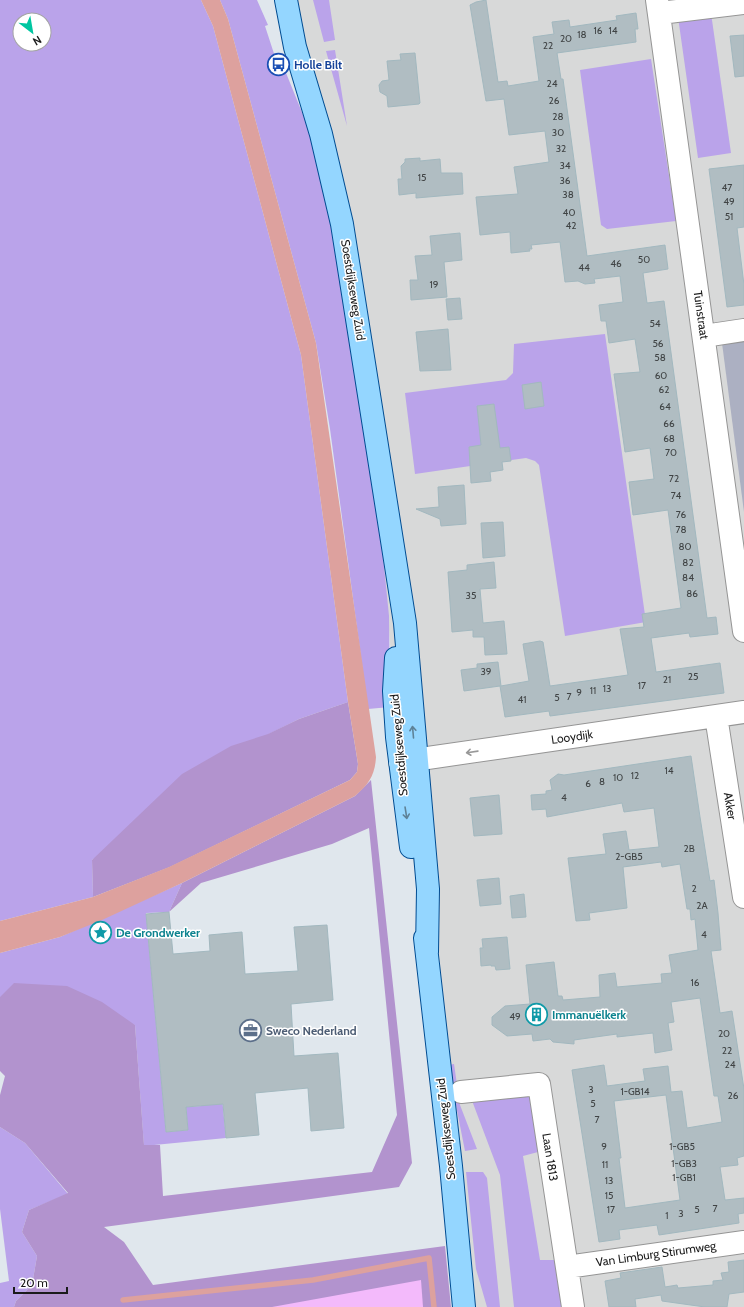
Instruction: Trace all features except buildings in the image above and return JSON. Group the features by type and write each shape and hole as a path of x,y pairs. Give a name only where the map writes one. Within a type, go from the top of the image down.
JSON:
{"main road":[{"name":"Soestdijkseweg Zuid","path":"273,0 295,48"},
{"name":"Soestdijkseweg Zuid","path":"286,0 295,48 321,134 342,224 375,424 391,537 395,629 395,712 408,761 404,802 427,952 464,1307"}],"street":[{"path":"659,7 744,3"},
{"name":"Tuinstraat","path":"659,7 744,631"},
{"path":"704,336 744,330"},
{"name":"Looydijk","path":"408,761 744,712"},
{"name":"Akker","path":"716,716 744,897"},
{"name":"Laan 1813","path":"461,1092 539,1084 573,1307"},
{"name":"Van Limburg Stirumweg","path":"567,1267 744,1242"}],"shaded area":[{"path":"0,0 201,0 213,26 301,355 348,702 299,719 269,734 92,860 93,897 0,921"},
{"path":"201,0 220,0 228,19 316,343 376,757 373,774 368,783 355,796 182,883 102,920 60,937 0,953 0,921 93,897 169,867 350,780 357,772 358,764 348,702 301,355 213,26"},
{"path":"220,0 257,0 268,25 265,26 279,69 284,68 310,132 328,208 380,526 389,616 390,707 368,709 330,429 316,343 228,19"},
{"path":"275,0 744,0 744,1307 464,1307 427,952 404,802 372,425 342,224"},
{"path":"313,0 329,0 335,40 324,42"},
{"path":"711,13 731,153 698,158 678,17"},
{"path":"335,50 347,126 326,51"},
{"path":"651,59 676,221 607,229 601,225 580,70"},
{"path":"605,334 646,622 565,636 539,465 535,461 526,458 415,474 405,393 506,380 513,373 514,344"},
{"path":"744,340 744,512 722,343"},
{"path":"348,702 358,764 357,772 350,780 170,867 93,897 92,860 182,774 231,746 268,734 299,719"},
{"path":"371,780 412,1163 399,1187 104,1227 124,1242 153,1285 445,1246 451,1307 14,1307 16,1301 32,1285 37,1256 22,1232 29,1210 68,1193 25,1143 0,1127 0,1095 5,1076 0,1071 0,997 14,983 67,986 102,1002 135,1025 144,1145 160,1145 163,1196 372,1172 397,1115 369,828 332,844 201,883 169,912 182,883 355,796"},
{"path":"182,883 169,912 146,913 166,1132 188,1130 186,1107 201,1106 220,1077 226,1138 144,1146 135,1025 0,997 0,953 60,937"},
{"path":"454,1064 460,1105 477,1149 465,1151 448,1065"},
{"path":"533,1093 538,1152 523,1156 540,1260 558,1260 563,1307 514,1307 500,1175 471,1098"},
{"path":"0,1127 25,1143 68,1194 29,1210 22,1232 37,1256 32,1285 16,1301 14,1307 0,1307 0,1283 9,1281 0,1209"},
{"path":"466,1172 483,1172 487,1178 500,1307 487,1307 476,1269"},
{"path":"421,1280 423,1307 272,1307"}],"waterway":[{"path":"123,1300 313,1280 429,1258 434,1307"}],"place":[{"name":"Holle Bilt","path":"279,65"},
{"name":"De Grondwerker","path":"100,933"},
{"name":"Immanuëlkerk","path":"536,1015"},
{"name":"Sweco Nederland","path":"250,1031"}]}
